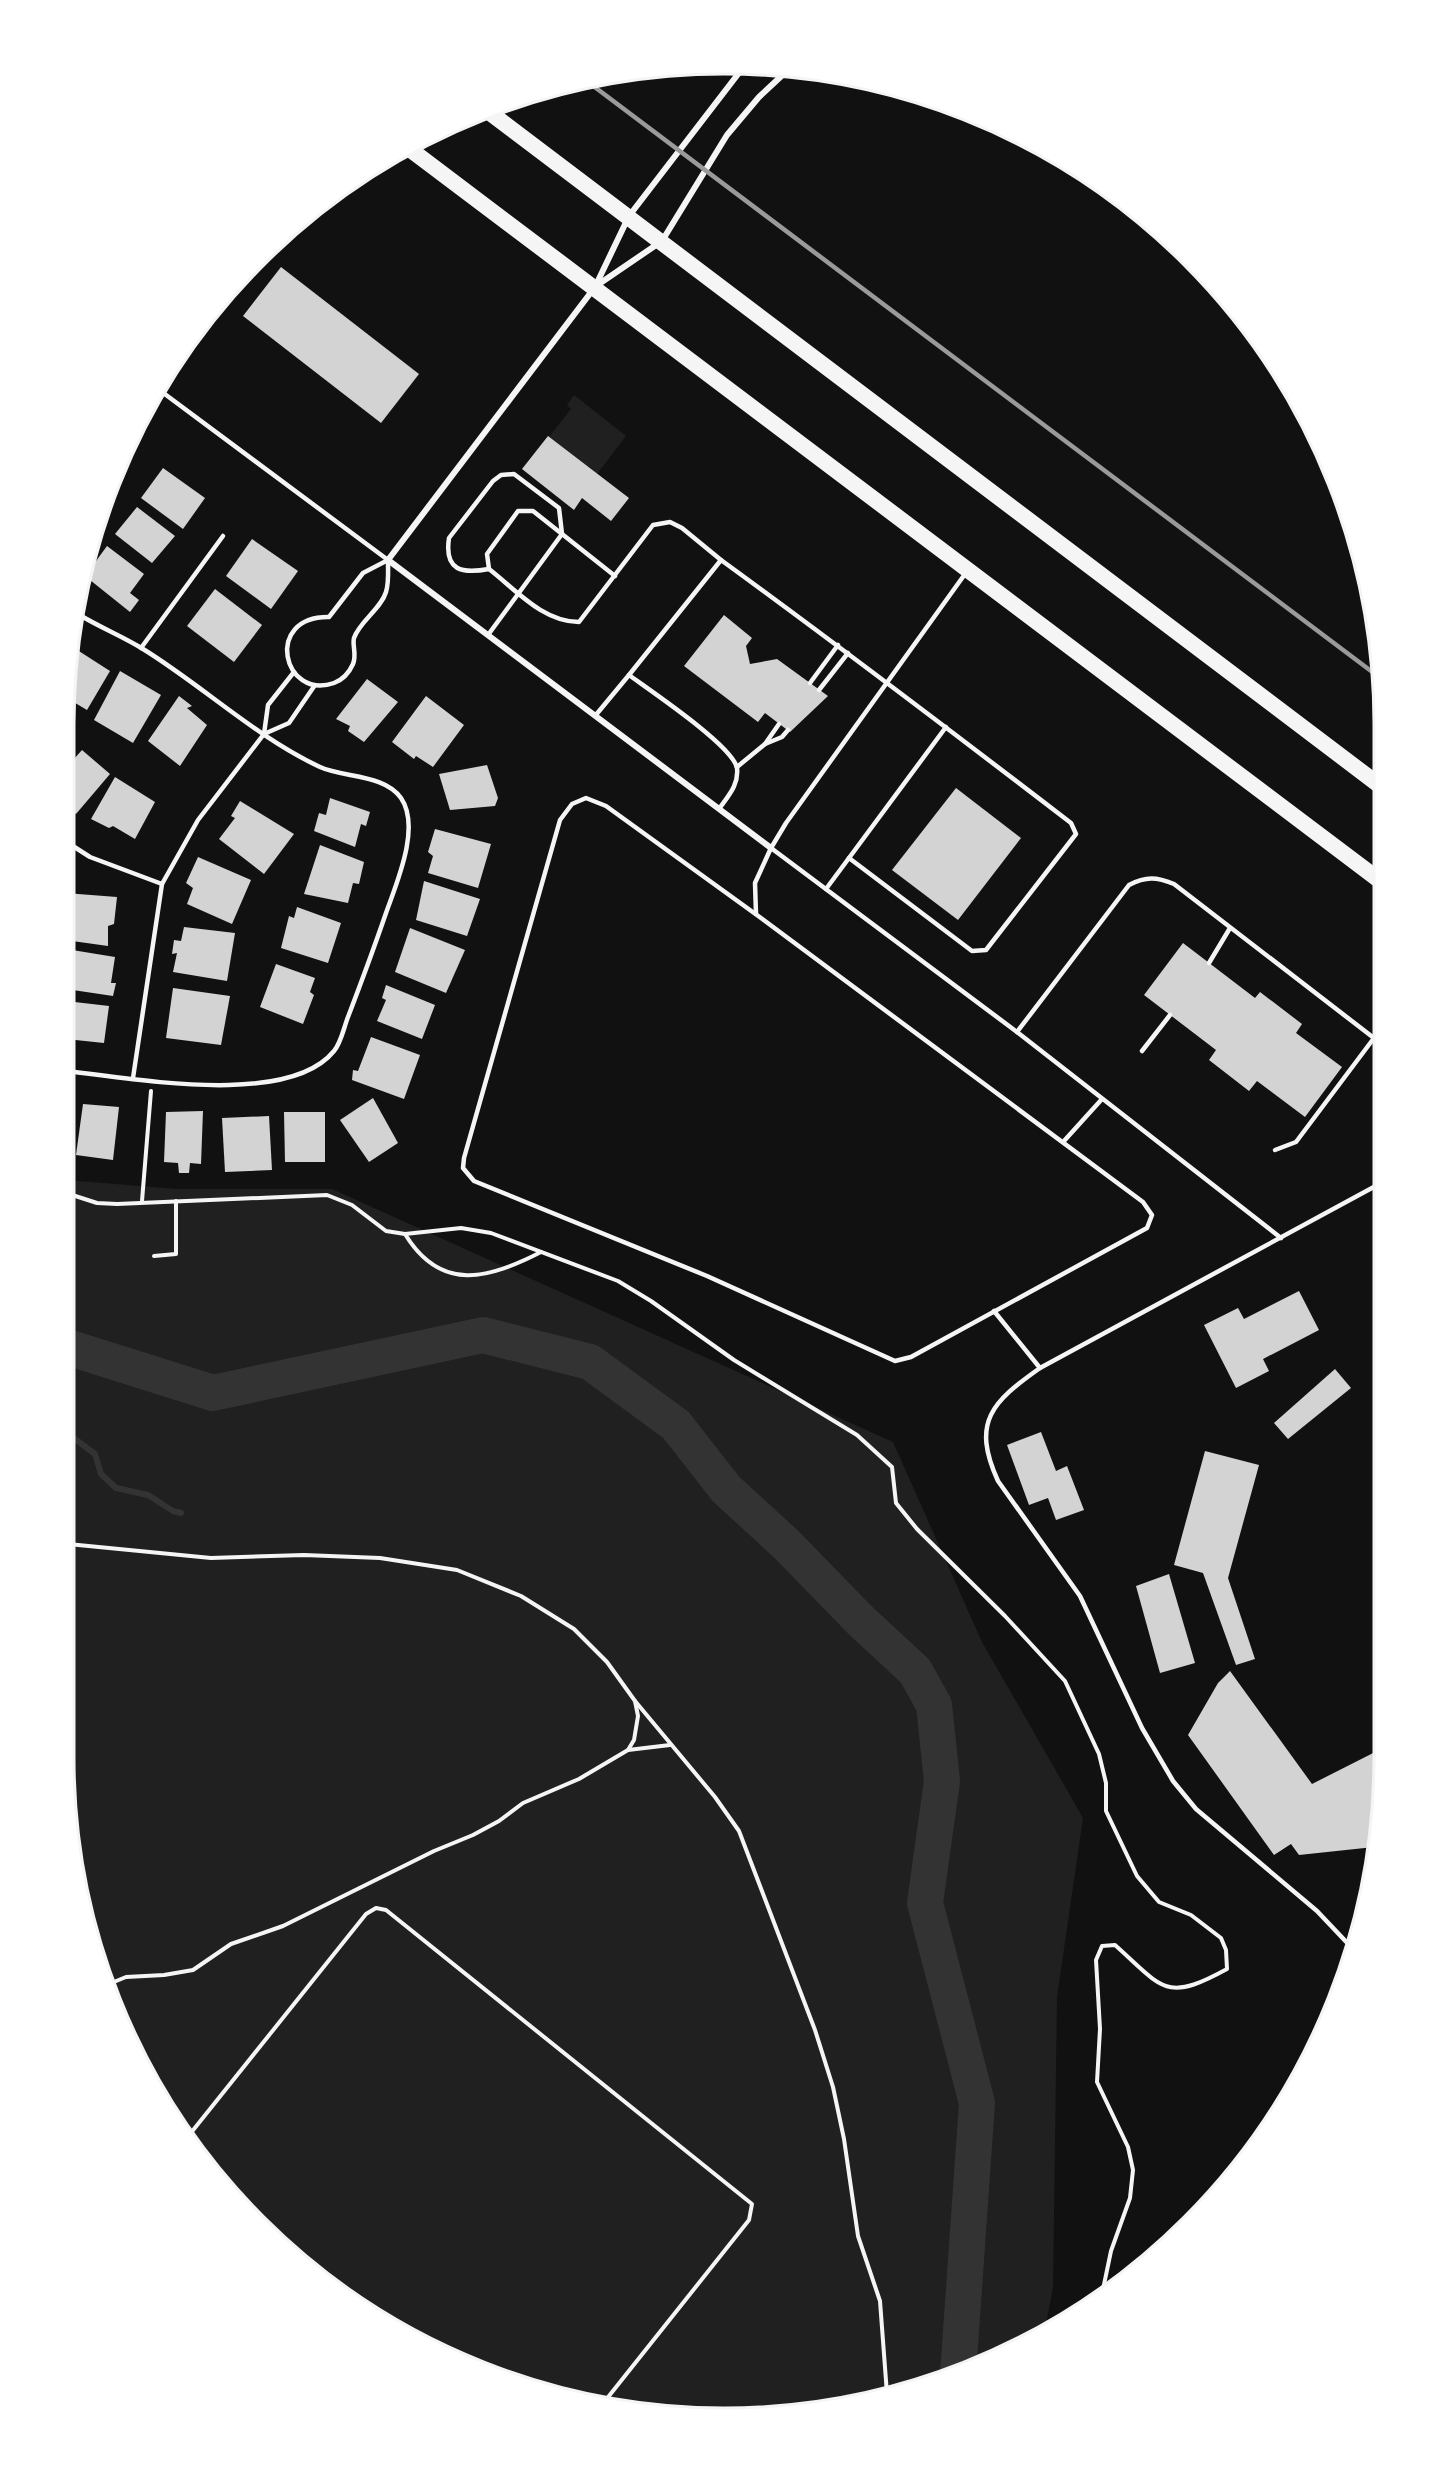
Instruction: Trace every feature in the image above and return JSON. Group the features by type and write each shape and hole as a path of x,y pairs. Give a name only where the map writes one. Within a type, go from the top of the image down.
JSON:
{"highway":[{"path":"494,116 1373,780"},
{"path":"415,153 595,286 1373,875"}],"street":[{"path":"738,74 629,216 595,286 388,560 771,848"},
{"path":"595,286 662,241 727,135 759,97 781,76"}],"lane":[{"path":"164,393 388,560"},
{"path":"488,635 519,592 562,534 559,508 514,474 501,475 493,481 449,538 447,550 451,563 457,569 465,572 489,569 519,592 548,617 567,622 579,622 653,525 670,522 682,528 721,560 838,645 1071,823 1076,834 986,950 980,952 972,951 849,858"},
{"path":"489,569 487,554 518,511 533,511 615,576"},
{"path":"141,648 223,536"},
{"path":"388,560 386,593 354,639 356,651 351,668 338,681 327,685 315,685 302,680 294,672 287,658 287,644 292,631 302,622 315,616 329,617 363,573 388,560"},
{"path":"595,716 721,560"},
{"path":"756,914 755,884 771,848 786,823 968,569"},
{"path":"74,1072 197,1084 272,1083 300,1075 319,1065 335,1050 389,906 409,838 410,821 400,796 389,787 322,768 264,734 141,648 83,617"},
{"path":"810,683 838,645"},
{"path":"819,690 848,653"},
{"path":"264,734 268,705 294,672"},
{"path":"630,675 730,753 737,767 736,785 719,808"},
{"path":"133,1078 162,884 198,820 264,734 289,723 315,685"},
{"path":"737,767 765,744 779,724"},
{"path":"826,889 946,727"},
{"path":"765,744 782,737 788,730"},
{"path":"586,798 606,806 1064,1142 1143,1202 1152,1215 1151,1222 1142,1232 911,1357 895,1360 707,1276 474,1181 463,1168 560,820 572,804 586,798"},
{"path":"74,847 90,857 162,884"},
{"path":"771,848 1017,1032 1281,1238"},
{"path":"1017,1032 1130,885 1142,878 1159,878 1174,884 1373,1037"},
{"path":"1209,963 1230,928"},
{"path":"1142,1051 1170,1015"},
{"path":"1275,1150 1296,1142 1373,1039"},
{"path":"1064,1142 1102,1099"},
{"path":"1346,1942 1317,1911 1196,1809 1173,1781 1142,1728 1080,1596 998,1481 985,1442 989,1418 999,1399 1040,1368 1373,1187"},
{"path":"994,1311 1040,1368"}],"path":[{"path":"142,1201 152,1080"},
{"path":"74,1196 97,1203 327,1195 352,1205 386,1231 405,1234 461,1228 491,1233 618,1281 651,1301 734,1360 841,1424 874,1448 892,1467 896,1503 917,1529 1005,1616 1065,1682 1099,1754 1106,1783 1106,1811 1137,1876 1159,1902 1191,1915 1221,1938 1226,1950 1227,1970 1204,1982 1182,1989 1164,1987 1115,1945 1102,1946 1096,1960 1100,2029 1097,2082 1128,2147 1133,2170 1130,2198 1111,2251 1104,2285"},
{"path":"154,1256 176,1254 176,1201"},
{"path":"405,1234 411,1244 441,1272 474,1277 507,1270 541,1251"},
{"path":"74,1545 211,1558 303,1555 380,1558 457,1570 521,1596 574,1629 596,1647 635,1701 715,1797 739,1831 815,2030 832,2087 844,2139 858,2236 880,2301 886,2387"},
{"path":"628,1750 634,1740 638,1716 635,1701"},
{"path":"113,1980 117,1978 164,1976 192,1970 231,1944 283,1926 434,1851 473,1835 499,1821 523,1803 579,1779 628,1750 671,1745"},
{"path":"192,2132 366,1914 376,1908 386,1910 752,2204 749,2220 608,2398"}],"shaded area":[{"path":"574,395 626,436 597,474 549,437 571,409 567,405"},
{"path":"74,1181 177,1189 332,1189 893,1442 982,1642 1083,1818 1057,1997 1053,2287 1046,2322 972,2359 892,2386 808,2403 766,2407 681,2407 639,2403 597,2396 515,2374 475,2359 398,2321 362,2299 295,2247 235,2187 183,2120 161,2084 123,2007 96,1927 79,1843 74,1759"}],"building":[{"path":"281,267 419,374 381,423 243,316"},
{"path":"548,436 629,498 611,521 582,498 574,510 522,469"},
{"path":"163,468 205,498 183,529 141,498"},
{"path":"137,507 175,536 152,563 115,534"},
{"path":"252,539 298,571 271,609 226,576"},
{"path":"107,546 144,574 130,593 139,600 130,612 90,580 94,564"},
{"path":"215,589 262,625 234,662 187,626"},
{"path":"724,615 752,638 746,646 750,664 777,659 828,696 790,732 765,713 758,722 684,666"},
{"path":"78,650 110,671 87,710 74,703"},
{"path":"120,671 161,695 133,743 94,720"},
{"path":"367,679 398,702 364,742 348,731 350,726 336,719"},
{"path":"179,696 192,706 187,708 207,725 180,766 148,741"},
{"path":"426,696 464,725 433,767 416,756 414,759 392,742"},
{"path":"82,750 110,774 76,814 74,812 74,759"},
{"path":"487,765 498,798 495,806 450,810 439,774"},
{"path":"115,777 155,802 135,839 113,826 109,828 91,819"},
{"path":"956,788 1021,838 958,920 892,870"},
{"path":"330,798 370,812 366,826 361,824 355,847 314,831 319,813 326,815"},
{"path":"240,801 294,834 264,874 219,839 235,818 231,816"},
{"path":"435,829 491,844 478,888 428,873 433,856 428,852"},
{"path":"320,845 364,862 359,884 353,883 348,903 304,894"},
{"path":"198,857 251,880 232,924 187,904 193,888 186,883"},
{"path":"424,881 480,899 467,936 416,920"},
{"path":"74,894 117,897 114,924 108,926 108,946 74,941"},
{"path":"297,907 341,923 328,963 281,948 289,916 294,918"},
{"path":"184,927 235,933 227,981 173,972 177,953 172,954 174,940 181,941"},
{"path":"410,928 465,950 446,993 395,972"},
{"path":"1183,943 1255,998 1260,992 1302,1024 1296,1033 1342,1067 1305,1117 1257,1081 1249,1091 1209,1060 1216,1050 1144,995"},
{"path":"74,950 115,957 111,983 116,983 113,996 74,990"},
{"path":"276,964 315,978 310,992 314,995 303,1024 260,1007"},
{"path":"386,985 435,1005 422,1039 377,1021 386,1000 382,998"},
{"path":"173,988 230,996 221,1045 166,1038"},
{"path":"74,1002 109,1006 104,1043 74,1040"},
{"path":"371,1037 420,1055 404,1099 352,1080 353,1070 358,1071"},
{"path":"373,1098 398,1143 369,1162 340,1120"},
{"path":"83,1104 119,1107 113,1160 76,1155"},
{"path":"203,1111 201,1164 190,1163 189,1173 179,1173 178,1163 164,1162 166,1112"},
{"path":"284,1112 325,1112 325,1162 285,1162"},
{"path":"269,1116 272,1170 225,1172 222,1118"},
{"path":"1299,1291 1319,1330 1263,1359 1269,1371 1236,1388 1204,1325 1238,1308 1244,1319"},
{"path":"1335,1369 1351,1388 1288,1439 1274,1423"},
{"path":"1041,1432 1056,1471 1067,1466 1084,1510 1056,1520 1048,1498 1029,1505 1007,1445"},
{"path":"1205,1451 1259,1465 1228,1578 1255,1659 1236,1665 1203,1573 1174,1565"},
{"path":"1169,1574 1195,1663 1160,1673 1136,1586"},
{"path":"1230,1671 1312,1784 1373,1753 1372,1801 1367,1848 1299,1855 1291,1844 1274,1855 1188,1735 1218,1683"}],"waterway":[{"path":"74,1349 213,1393 483,1335 590,1362 676,1425 726,1489 787,1545 860,1620 915,1671 934,1705 942,1781 925,1903 977,2103 959,2364"},
{"path":"74,1438 95,1454 101,1474 116,1488 148,1495 173,1511 181,1513"}],"railway":[{"path":"594,87 1371,671"}]}
